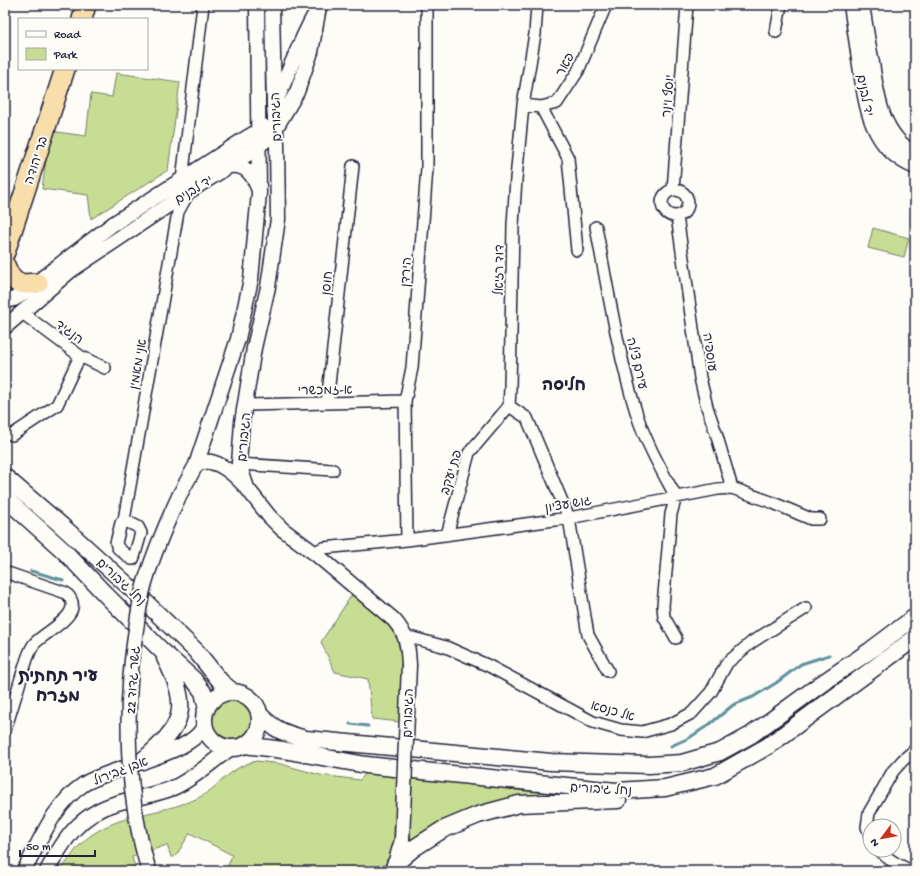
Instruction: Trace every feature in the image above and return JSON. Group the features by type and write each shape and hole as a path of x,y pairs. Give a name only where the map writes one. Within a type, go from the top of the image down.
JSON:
{"highway":[{"path":"82,18 86,5"},
{"name":"בר יהודה","path":"5,252 65,70"},
{"path":"5,266 16,283 22,285 38,283"}],"main road":[{"name":"נחל גיבורים","path":"5,477 134,591 196,651 221,682 233,692"},
{"name":"נחל גיבורים","path":"5,498 64,551 104,593 199,686 203,692 207,708"},
{"name":"נחל גיבורים","path":"259,714 283,732 306,738 550,762 649,765 682,763 720,752 751,735 915,617"},
{"name":"נחל גיבורים","path":"238,747 284,750 366,765 617,791 665,788 715,776 768,746 915,638"},
{"path":"142,761 155,751 169,735 178,721 181,705 179,688 161,650"},
{"path":"233,692 248,697 255,704 259,714 259,727 256,735 251,741 238,747 220,746 211,740 204,725 204,716 211,701 225,693 233,692"},
{"path":"393,868 414,848 442,830 478,815 519,804 624,800 651,796 703,779"}],"street":[{"path":"186,185 203,5"},
{"name":"הגיבורים","path":"180,494 196,465 238,339 251,279 259,193 257,5"},
{"name":"הגיבורים","path":"272,5 278,219 268,287 254,348 240,439 239,464 247,488 269,516 282,529 317,555 394,620 401,628 406,638 409,665 402,840 393,868"},
{"name":"הירדן","path":"407,540 405,401 412,368 427,168 427,5"},
{"name":"דוד רזיאל","path":"509,406 513,226 516,179 523,105 535,34 537,5"},
{"name":"פאר","path":"523,105 541,107 557,103 578,71 606,5"},
{"name":"יוסף וינר","path":"673,190 687,26 687,5"},
{"path":"776,32 781,5"},
{"name":"יד לבנים","path":"851,5 864,94 868,112 874,128 882,141 900,160 915,167"},
{"name":"יד לבנים","path":"862,5 880,109 892,134 915,154"},
{"name":"יד לבנים","path":"5,301 14,299 38,283 88,243 186,185 258,131 264,125 274,105 300,44 320,6"},
{"name":"יד לבנים","path":"5,327 70,271 172,209 186,185 230,166 258,147 271,136 297,92 311,52 320,6"},
{"path":"541,107 568,158 577,250"},
{"path":"230,166 240,165 248,171 256,184 259,193"},
{"name":"חוסן","path":"327,403 353,166"},
{"path":"673,190 682,192 687,198 688,202 686,210 677,216 667,214 662,207 661,202 665,194 673,190"},
{"name":"אני מאמין","path":"124,520 172,209"},
{"name":"עוספיה","path":"677,216 700,378 707,407 732,488"},
{"name":"עירם צילה","path":"596,227 621,357 638,416 657,460 676,497"},
{"name":"הנגיד","path":"21,312 80,356 105,368"},
{"path":"12,435 57,404 80,356"},
{"name":"א-זמכשרי","path":"246,405 405,401"},
{"path":"509,406 527,418 569,518 588,635 608,671"},
{"name":"פת יעקב","path":"447,535 469,453 509,406"},
{"path":"196,465 206,461 220,465 236,477 247,488"},
{"path":"239,464 333,470"},
{"name":"גוש עציון","path":"317,555 319,550 323,548 407,540 569,518 718,489 732,488 771,502 811,519 820,519"},
{"name":"גשר גדוד 22","path":"149,871 133,797 129,734 129,694 139,612 146,580 166,524 180,494"},
{"path":"676,497 671,514 663,606 664,617 676,638"},
{"path":"5,572 66,593 71,597 72,602 72,609 62,622 38,639 30,650 5,731"},
{"name":"אל כנסא","path":"406,638 413,638 446,647 482,663 593,722 621,730 642,732 671,724 692,713 711,692 727,663 752,642 806,608"},
{"name":"אבן גבירול","path":"27,868 54,815 73,792 98,776 170,751 192,740 200,733 204,725"},
{"path":"47,871 70,832 89,816 115,804 177,786 238,747"},
{"path":"868,818 869,813 893,771 915,750"},
{"path":"888,858 912,871"}],"green space":[{"path":"116,73 180,82 168,170 91,219 88,195 42,189 50,131 86,136 91,94 112,97"},
{"path":"873,228 909,238 904,257 868,248"},
{"path":"353,593 385,621 397,638 402,660 401,722 372,719 368,679 335,672 321,642"},
{"path":"233,697 246,701 252,707 256,720 252,733 246,739 233,743 220,739 214,733 210,720 214,707 220,701"},
{"path":"257,761 281,764 320,775 360,780 366,773 592,796 540,798 412,846 408,820 394,823 394,842 389,860 383,871 226,871 232,855 190,833 174,857 171,857 167,845 132,857 136,871 60,871 81,844 97,831 124,819 196,799 212,789 232,772 247,764"}],"waterway":[{"path":"31,571 63,580"},
{"path":"671,746 689,738 710,724 733,705 753,697 776,683 801,664 829,655"},
{"path":"350,724 368,726"}],"district":[{"name":"חליסה","path":"564,384"},
{"name":"עיר תחתית מזרח","path":"58,685"}]}
